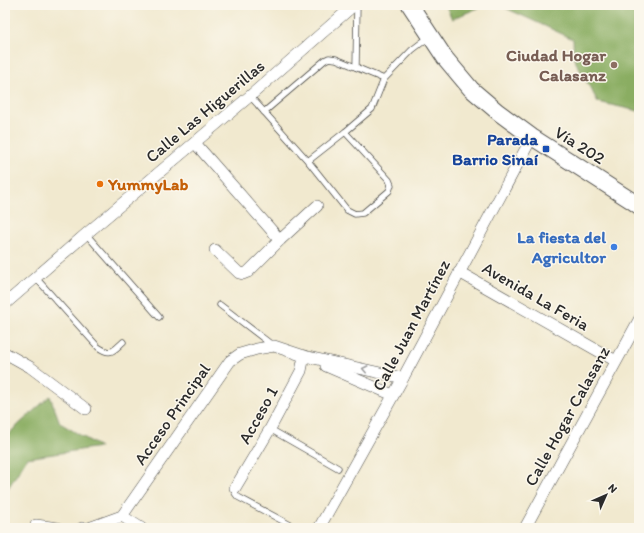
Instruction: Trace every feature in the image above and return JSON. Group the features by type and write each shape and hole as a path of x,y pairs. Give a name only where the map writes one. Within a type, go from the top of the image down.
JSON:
{"main road":[{"name":"Vía 202","path":"410,5 445,58 471,89 498,112 532,137 639,206"}],"street":[{"name":"Calle Las Higuerillas","path":"5,304 355,5"},
{"name":"Calle Juan Martínez","path":"319,528 403,378 532,137"},
{"path":"194,143 280,240"},
{"path":"215,250 239,273 243,274 248,272 317,206"},
{"name":"Avenida La Feria","path":"459,272 616,361"},
{"name":"Calle Hogar Calasanz","path":"525,528 639,320"},
{"name":"Acceso Principal","path":"122,516 230,361 240,354 274,346 304,356 393,395"},
{"path":"5,353 30,367 86,409"},
{"name":"Acceso Principal","path":"304,356 403,378"},
{"name":"Acceso 1","path":"235,488 270,429 301,371 304,356"},
{"path":"82,528 89,528 122,516"},
{"path":"121,528 122,516"},
{"path":"122,516 141,528"},
{"path":"36,525 58,528"}],"lane":[{"path":"355,5 356,67"},
{"path":"308,161 372,109 384,79 412,50 430,36"},
{"path":"264,112 329,58 336,59 384,79"},
{"path":"250,96 308,161 347,210 355,214 363,213 389,191 391,185 389,180 345,132"},
{"path":"86,234 159,316"},
{"path":"36,278 98,347 106,352 111,352 124,342"},
{"path":"220,305 274,346"},
{"path":"270,429 338,468"},
{"path":"235,488 235,493 238,497 296,528"}],"green space":[{"path":"446,5 485,5 452,19"},
{"name":"Ciudad Hogar Calasanz","path":"499,5 639,5 639,112 598,102 574,59 573,39"},
{"path":"50,396 60,423 100,447 27,458 5,493 5,437"}],"place":[{"name":"Ciudad Hogar Calasanz","path":"614,65"},
{"name":"Parada Barrio Sinaí","path":"546,149"},
{"name":"YummyLab","path":"100,184"},
{"name":"La fiesta del Agricultor","path":"614,247"}]}
